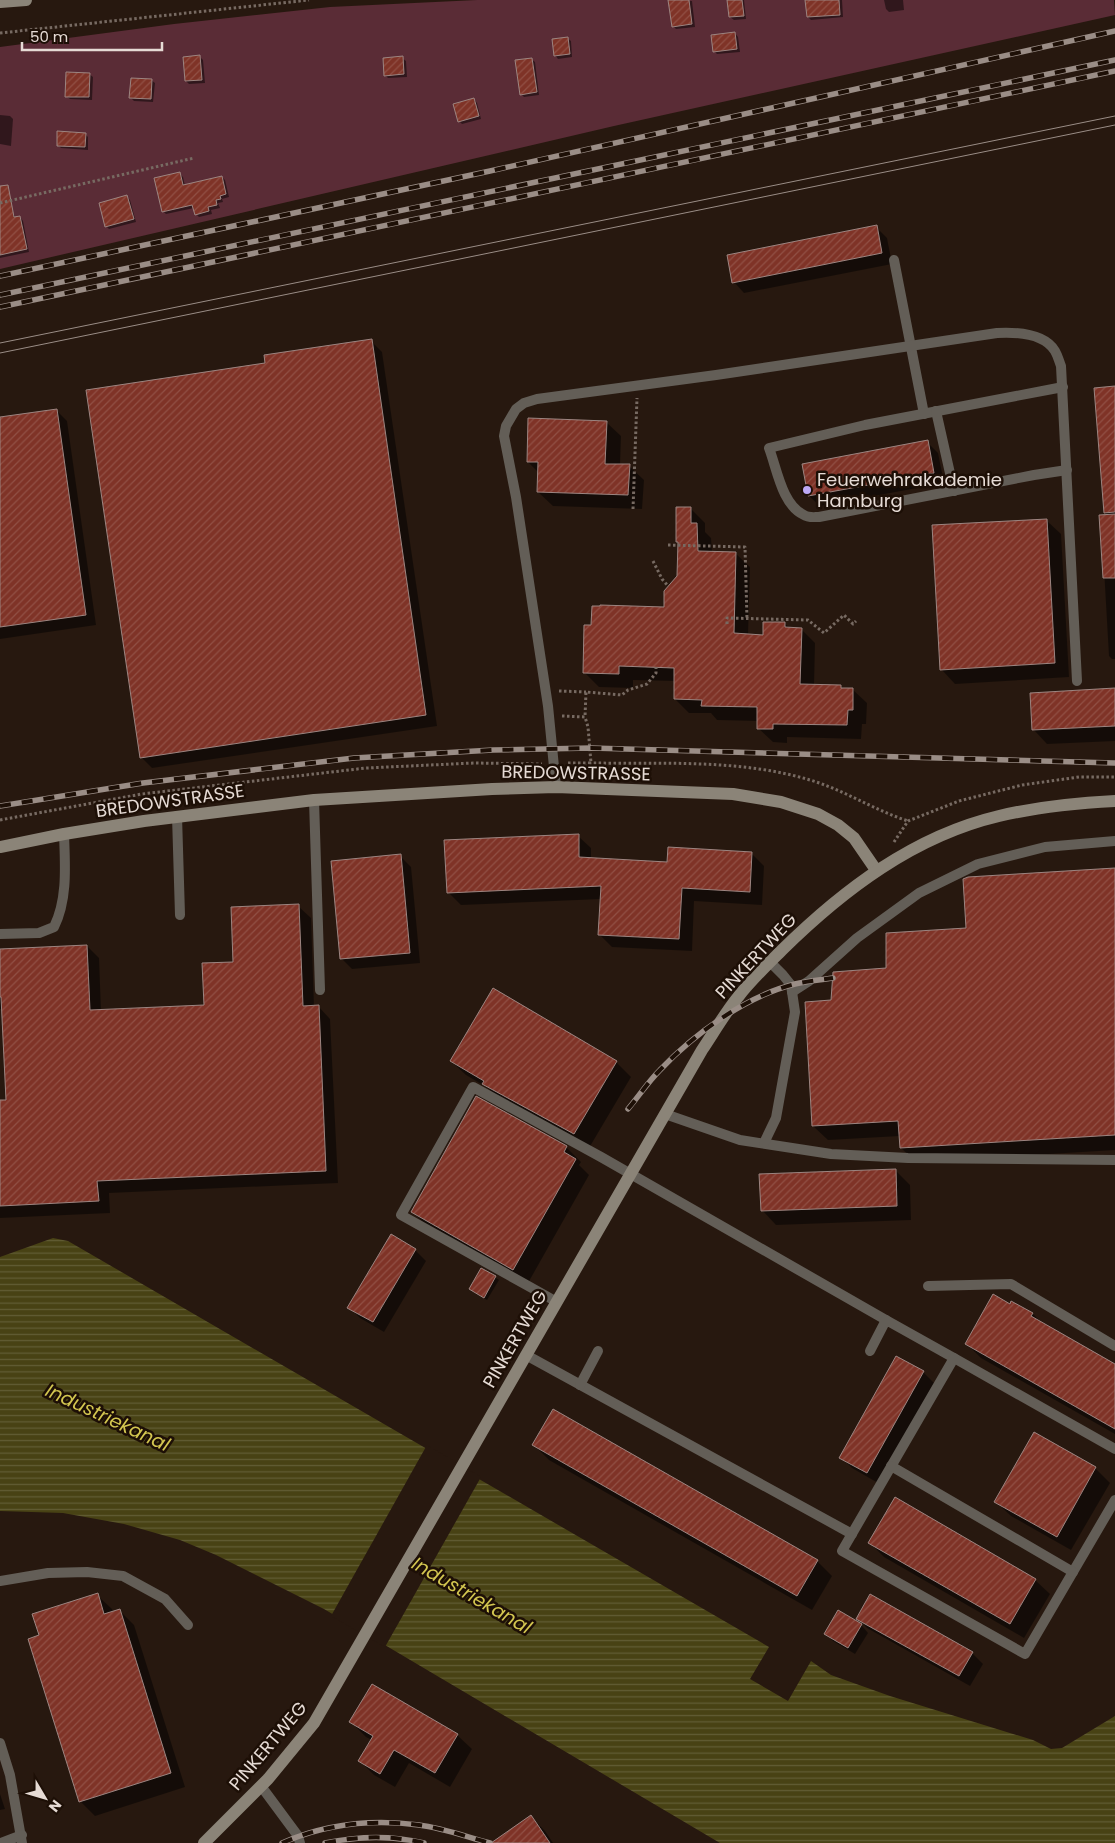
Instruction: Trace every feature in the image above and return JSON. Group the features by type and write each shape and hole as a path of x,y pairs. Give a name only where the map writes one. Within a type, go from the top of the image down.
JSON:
{"street":[{"path":"0,2 26,0"},
{"name":"BREDOWSTRASSE","path":"0,847 64,834 177,816 314,800 556,787 733,794 781,802 818,814 838,825 854,838 876,870"},
{"path":"876,870 949,833 998,816 1061,804 1115,801"},
{"name":"PINKERTWEG","path":"204,1843 262,1786 314,1723 702,1050 738,996 770,962 831,905 876,870"}],"lane":[{"path":"894,260 924,414"},
{"path":"556,787 549,715 516,497 504,436 506,426 516,409 524,403 537,399 716,375 997,333 1028,334 1042,340 1054,350 1061,366 1077,681"},
{"path":"1063,386 865,425 769,448 784,492 793,509 806,516 819,517 1034,474 1067,470"},
{"path":"936,412 954,491"},
{"path":"314,800 320,990"},
{"path":"177,816 180,915"},
{"path":"0,934 39,932 54,927 58,918 66,872 64,834"},
{"path":"792,992 809,981 857,938 919,893 978,864 1045,847 1115,841"},
{"path":"764,1143 776,1118 795,1012 791,985 783,974 770,962"},
{"path":"557,1302 401,1215 473,1087 631,1174 1115,1449"},
{"path":"665,1114 740,1140 831,1154 908,1158 1115,1160"},
{"path":"928,1286 1011,1284 1115,1346"},
{"path":"870,1351 886,1320"},
{"path":"580,1385 598,1351"},
{"path":"526,1355 852,1534"},
{"path":"954,1358 842,1551 1025,1654 1115,1500"},
{"path":"891,1466 1073,1572"},
{"path":"0,1581 48,1573 87,1572 123,1576 165,1599 188,1625"},
{"path":"0,1743 10,1775 22,1839 1,1843"},
{"path":"262,1786 298,1836 300,1843"}],"path":[{"path":"0,33 309,0"},
{"path":"0,203 194,158"},
{"path":"633,510 637,402"},
{"path":"668,545 745,547 748,619"},
{"path":"653,561 662,579 668,586"},
{"path":"727,624 727,618 808,620 824,633 844,615 853,624 856,621"},
{"path":"545,691 622,695 628,690 647,684 656,674 656,667"},
{"path":"586,692 585,717 588,727 591,763"},
{"path":"549,715 585,717"},
{"path":"0,820 142,794 366,768 474,763 732,766 774,771 831,787 892,816 908,821 959,801 1022,785 1079,777 1115,777"},
{"path":"556,787 591,763"}],"shaded area":[{"path":"477,0 1114,0 1115,15 614,126 0,269 0,47 174,24 330,7"}],"water":[{"name":"Industriekanal","path":"53,1238 68,1241 769,1647 750,1679 788,1701 811,1661 831,1675 890,1696 1033,1740 1051,1749 1062,1748 1115,1716 1115,1843 720,1843 324,1609 216,1555 180,1540 124,1524 63,1513 0,1511 0,1257"}],"pier":[{"path":"427,1445 481,1477 385,1647 331,1616"}],"building":[{"path":"668,0 689,0 692,24 672,27"},
{"path":"727,0 742,0 744,16 729,17"},
{"path":"805,0 839,0 840,15 807,17"},
{"path":"735,32 737,49 713,52 711,35"},
{"path":"568,37 570,54 554,56 552,39"},
{"path":"200,55 202,80 185,81 183,57"},
{"path":"403,56 404,74 384,76 383,58"},
{"path":"532,58 537,92 520,95 515,60"},
{"path":"66,72 90,73 89,97 65,97"},
{"path":"131,78 152,79 151,99 129,98"},
{"path":"474,98 479,116 458,122 453,104"},
{"path":"57,131 86,133 85,147 57,146"},
{"path":"180,172 183,185 222,176 226,194 220,196 221,199 216,200 217,205 208,207 209,211 195,215 192,205 162,212 154,178"},
{"path":"8,185 14,217 20,216 27,249 0,255 0,186"},
{"path":"127,195 134,219 105,227 99,203"},
{"path":"877,225 882,253 732,283 727,255"},
{"path":"372,339 426,715 140,758 86,390 265,363 264,355"},
{"path":"1115,386 1115,512 1104,513 1094,388"},
{"path":"57,409 86,615 0,627 0,417"},
{"path":"528,418 607,421 605,464 630,464 628,495 537,492 538,462 527,462"},
{"path":"928,440 934,473 808,496 802,464"},
{"path":"676,507 691,507 691,523 697,523 698,551 736,552 734,633 763,635 763,622 785,622 785,627 802,628 800,684 841,685 841,688 853,688 853,710 848,710 847,725 773,724 773,729 757,729 757,707 701,706 702,700 674,699 674,668 619,666 619,674 583,673 584,625 591,625 592,606 664,607 664,591 677,576"},
{"path":"1115,514 1115,578 1103,578 1099,515"},
{"path":"1047,519 1055,663 940,670 932,525"},
{"path":"1115,688 1115,726 1032,730 1030,693"},
{"path":"579,834 579,857 667,862 668,847 752,852 750,892 682,888 679,939 598,935 601,886 447,893 444,840"},
{"path":"401,854 410,953 340,959 331,861"},
{"path":"1115,868 1115,1135 900,1148 898,1121 812,1126 805,1002 831,1000 833,972 886,968 886,933 966,928 963,879 968,877"},
{"path":"299,904 303,1006 319,1005 326,1171 97,1181 99,1201 0,1206 0,1100 6,1100 0,997 0,949 87,945 90,1010 204,1005 202,963 233,962 231,907"},
{"path":"493,988 617,1061 574,1134 482,1084 484,1081 450,1061"},
{"path":"476,1096 567,1146 564,1152 576,1159 513,1270 411,1212"},
{"path":"896,1169 897,1206 761,1211 759,1174"},
{"path":"391,1234 416,1249 373,1322 347,1308"},
{"path":"481,1268 496,1276 484,1298 469,1289"},
{"path":"993,1294 1010,1304 1011,1301 1033,1313 1031,1316 1115,1364 1115,1429 965,1344"},
{"path":"896,1356 924,1371 867,1473 839,1458"},
{"path":"553,1409 818,1560 797,1596 532,1445"},
{"path":"1034,1432 1096,1467 1057,1537 994,1502"},
{"path":"895,1497 1036,1579 1010,1624 868,1543"},
{"path":"98,1593 104,1614 120,1609 171,1773 79,1802 28,1639 39,1635 32,1614"},
{"path":"870,1594 973,1652 959,1676 856,1619"},
{"path":"838,1610 862,1624 848,1648 824,1634"},
{"path":"372,1684 458,1734 435,1773 394,1750 380,1774 358,1761 373,1736 349,1722"},
{"path":"531,1815 550,1843 491,1843"}],"tram line":[{"path":"0,343 1115,116"},
{"path":"0,353 1115,125"}],"railway":[{"path":"0,276 490,171 1115,31"},
{"path":"0,295 1115,60"},
{"path":"0,307 1115,71"},
{"path":"0,806 143,783 354,758 493,750 591,748 1114,763"},
{"path":"628,1109 651,1079 674,1056 722,1018 758,997 777,990 800,983 833,978"},
{"path":"282,1843 315,1831 367,1823 402,1823 428,1826 490,1843"},
{"path":"325,1843 374,1837 412,1840 424,1843"}],"place":[{"name":"Feuerwehrakademie Hamburg","path":"807,490"}]}
